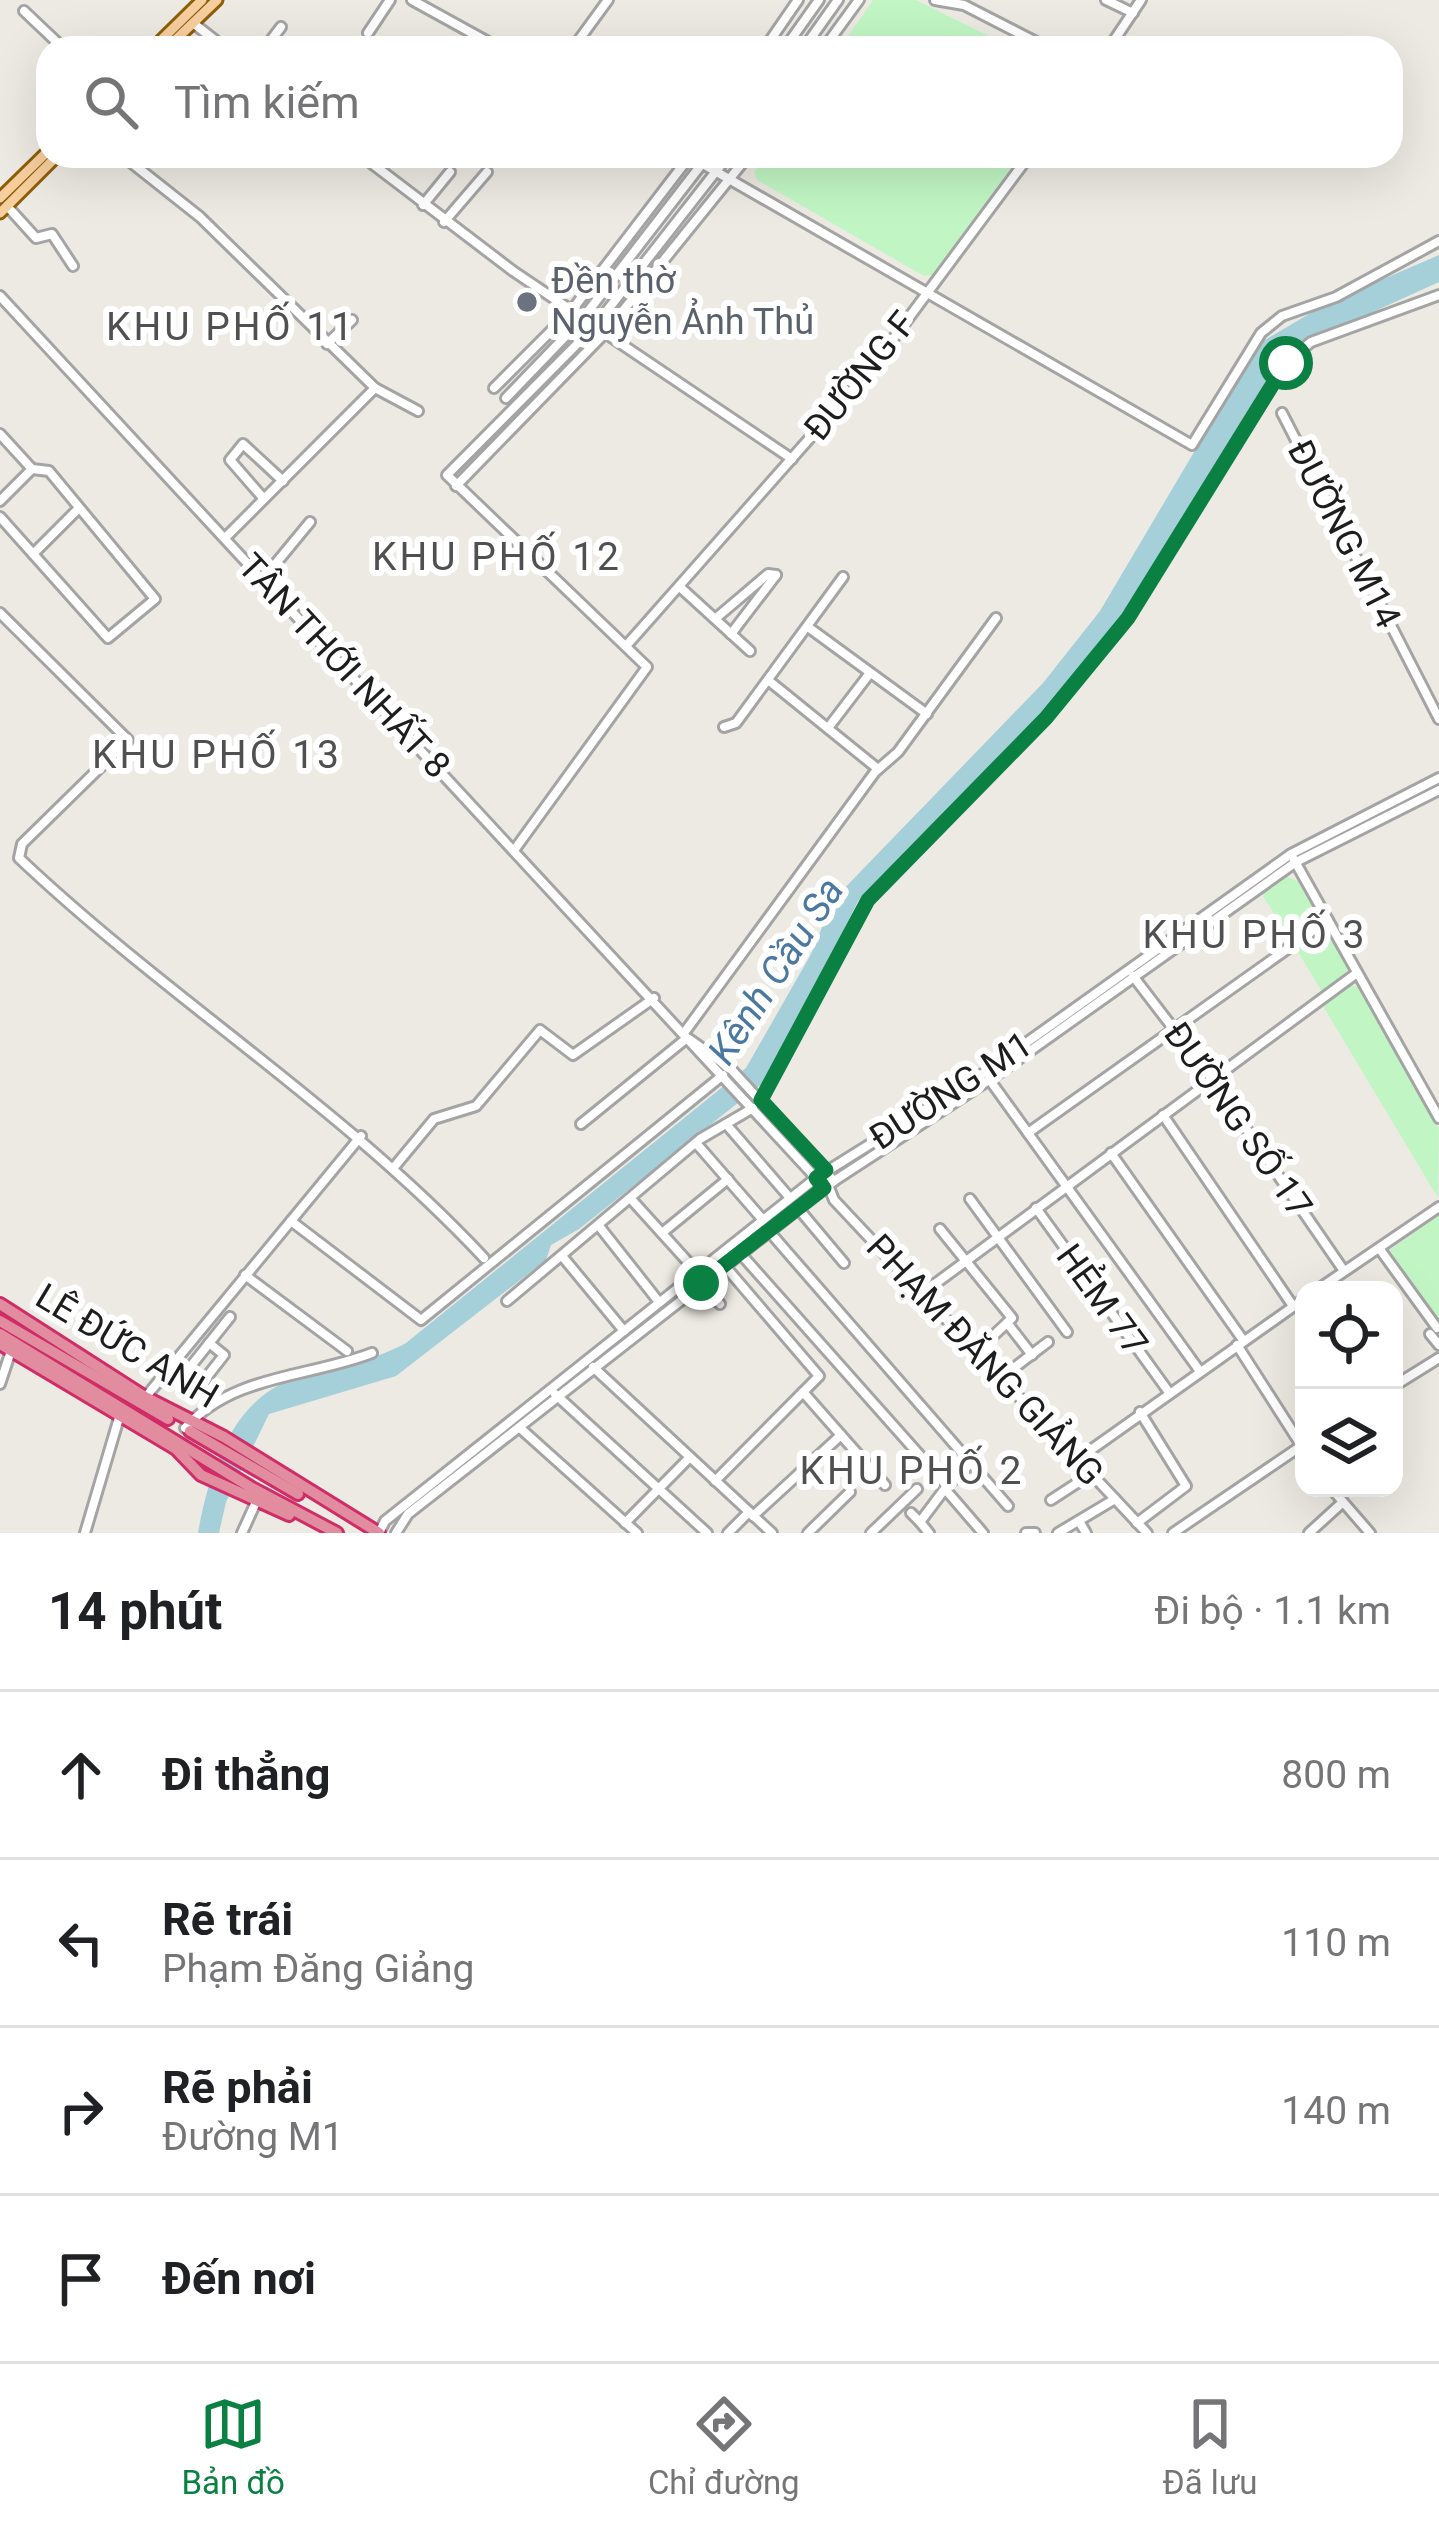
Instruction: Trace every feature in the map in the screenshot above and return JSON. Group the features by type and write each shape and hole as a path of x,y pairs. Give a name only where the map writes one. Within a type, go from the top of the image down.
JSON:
{"highway":[{"name":"LÊ ĐỨC ANH","path":"0,1304 143,1400"},
{"name":"LÊ ĐỨC ANH","path":"0,1321 219,1440"},
{"name":"LÊ ĐỨC ANH","path":"0,1334 8,1347 176,1450 201,1475 234,1494 254,1494"},
{"name":"LÊ ĐỨC ANH","path":"8,1347 206,1460 254,1494"},
{"path":"219,1440 253,1454 379,1533"},
{"path":"219,1440 262,1472 365,1533"},
{"path":"254,1494 323,1533"},
{"path":"254,1494 337,1533"}],"main road":[{"path":"165,36 202,0"},
{"path":"179,36 217,0"},
{"path":"2,206 36,165"},
{"path":"2,206 44,168"}],"street":[{"path":"368,33 390,0"},
{"path":"412,0 477,36"},
{"path":"582,36 608,0"},
{"path":"772,36 798,0"},
{"path":"794,36 819,0"},
{"path":"812,36 838,0"},
{"path":"833,36 859,0"},
{"path":"935,0 964,2 1026,36"},
{"path":"1106,0 1133,14"},
{"path":"1117,36 1142,0"},
{"path":"24,10 51,36"},
{"path":"193,23 210,36"},
{"path":"274,36 281,27"},
{"path":"138,168 200,217 375,388 418,411"},
{"path":"377,168 444,222 793,459"},
{"path":"494,388 572,310 680,168"},
{"path":"506,398 584,318 699,168"},
{"path":"712,168 1192,446 1261,332 1282,316 1336,296 1439,241"},
{"path":"515,849 647,667 447,475 595,326 720,168"},
{"path":"456,486 605,333 739,168"},
{"name":"ĐƯỜNG F","path":"626,646 793,459 1020,168"},
{"path":"423,205 450,172"},
{"path":"444,222 487,172"},
{"path":"2,206 34,237 52,234 73,266"},
{"path":"761,1100 868,900 1046,718 1128,618 1286,363 1311,343 1412,300 1439,295"},
{"name":"TÂN THỚI NHẤT 8","path":"0,296 654,998 691,1048 726,1071"},
{"path":"327,344 352,320"},
{"path":"225,538 375,388"},
{"name":"ĐƯỜNG M14","path":"1282,413 1439,719"},
{"path":"0,434 32,470 49,471 77,510 154,594 152,602 108,638 0,517"},
{"path":"264,499 230,460 243,444 283,481"},
{"path":"0,501 32,470"},
{"path":"33,554 77,510"},
{"path":"263,579 310,522"},
{"path":"715,619 768,574 776,575 731,634"},
{"path":"724,727 736,723 843,577"},
{"path":"682,588 750,651"},
{"path":"0,614 128,740 22,844 19,858 97,930 361,1136 484,1258"},
{"path":"581,1124 686,1036 878,769 927,714 996,618"},
{"path":"808,627 927,714"},
{"path":"828,728 870,673"},
{"path":"769,680 878,769"},
{"name":"ĐƯỜNG M1","path":"379,1533 388,1518 593,1367 763,1220 828,1184 987,1077 1293,858 1439,778"},
{"name":"ĐƯỜNG M1","path":"1293,858 1439,790"},
{"path":"1293,858 1439,1118"},
{"path":"1028,1133 1328,920"},
{"name":"ĐƯỜNG SỐ 17","path":"1131,973 1212,1079 1344,1271"},
{"path":"924,1292 1357,974"},
{"path":"395,1166 434,1119 447,1110 476,1106 540,1030 573,1055 654,998"},
{"path":"291,1221 422,1319 726,1071"},
{"name":"PHẠM ĐĂNG GIẢNG","path":"726,1071 761,1100 826,1170 834,1200 1147,1533"},
{"name":"PHẠM ĐĂNG GIẢNG","path":"726,1071 816,1178 828,1184"},
{"path":"987,1077 1198,1370"},
{"name":"ĐƯỜNG M1","path":"396,1533 408,1514 520,1428 659,1302 724,1265 768,1231 826,1170 987,1077"},
{"path":"507,1301 696,1143 753,1108"},
{"path":"1078,1459 1168,1390 1293,1306 1163,1115"},
{"path":"726,1124 844,1264"},
{"path":"143,1400 361,1136"},
{"path":"696,1143 763,1220"},
{"path":"1111,1153 1240,1342 1295,1433"},
{"path":"662,1233 728,1179"},
{"path":"631,1199 720,1304"},
{"path":"970,1199 1067,1332"},
{"path":"1330,1281 1439,1207"},
{"name":"HẺM 77","path":"1036,1208 1168,1390"},
{"path":"598,1226 659,1302"},
{"path":"940,1229 1012,1318 993,1336"},
{"path":"768,1231 1008,1506"},
{"path":"1378,1248 1439,1345"},
{"path":"740,1253 982,1533"},
{"path":"562,1256 624,1331"},
{"path":"715,1481 819,1376 724,1265"},
{"path":"245,1275 347,1351"},
{"path":"168,1369 183,1376 230,1317"},
{"path":"1008,1324 1032,1355"},
{"path":"1002,1377 1048,1342"},
{"path":"202,1383 224,1355 209,1343"},
{"path":"0,1384 8,1347"},
{"path":"187,1426 250,1381 303,1375 372,1354"},
{"path":"1403,1380 1439,1358"},
{"path":"593,1367 772,1533"},
{"path":"554,1393 706,1533"},
{"path":"803,1393 885,1485"},
{"path":"1137,1523 1186,1486 1140,1412"},
{"path":"85,1533 119,1418"},
{"path":"520,1428 637,1533"},
{"path":"728,1533 841,1435"},
{"path":"1173,1533 1295,1451"},
{"path":"625,1523 690,1457"},
{"path":"920,1522 971,1463"},
{"path":"1051,1500 1091,1474"},
{"path":"871,1533 917,1489"},
{"path":"808,1533 850,1492"},
{"path":"242,1533 254,1494"},
{"path":"1339,1497 1370,1533"},
{"path":"1058,1533 1115,1499"},
{"path":"1309,1533 1343,1502"},
{"path":"911,1513 929,1533"},
{"path":"1079,1521 1086,1533"},
{"path":"1026,1533 1035,1533"}],"green space":[{"path":"873,0 916,0 989,36 848,36"},
{"path":"757,168 1011,168 932,275 924,276 757,180"},
{"path":"1285,876 1298,881 1317,914 1314,925 1291,939 1260,892"},
{"path":"1320,931 1330,935 1348,970 1322,992 1297,950"},
{"path":"1351,985 1360,988 1439,1129 1438,1198 1323,1006"},
{"path":"1439,1215 1439,1322 1438,1323 1388,1251"}],"water":[{"path":"1439,255 1439,282 1287,351 1279,360 1121,619 1069,685 858,901 772,1076 579,1229 551,1245 546,1260 396,1376 269,1414 226,1502 219,1533 198,1533 225,1444 252,1405 291,1380 362,1361 406,1343 746,1068 810,956 834,899 1043,683 1100,611 1258,344 1326,304"}],"place":[{"name":"Đền thờ Nguyễn Ảnh Thủ","path":"527,302"}],"district":[{"name":"KHU PHỐ 11","path":"231,327"},
{"name":"KHU PHỐ 12","path":"497,557"},
{"name":"KHU PHỐ 13","path":"217,755"},
{"name":"KHU PHỐ 3","path":"1255,935"},
{"name":"KHU PHỐ 2","path":"912,1471"}],"route":[{"path":"701,1283 824,1188 816,1178 826,1170 761,1100 790,1055 868,900 1046,718 1128,618 1286,363"}],"water label":[{"name":"Kênh Cầu Sa","path":"776,971"}]}
